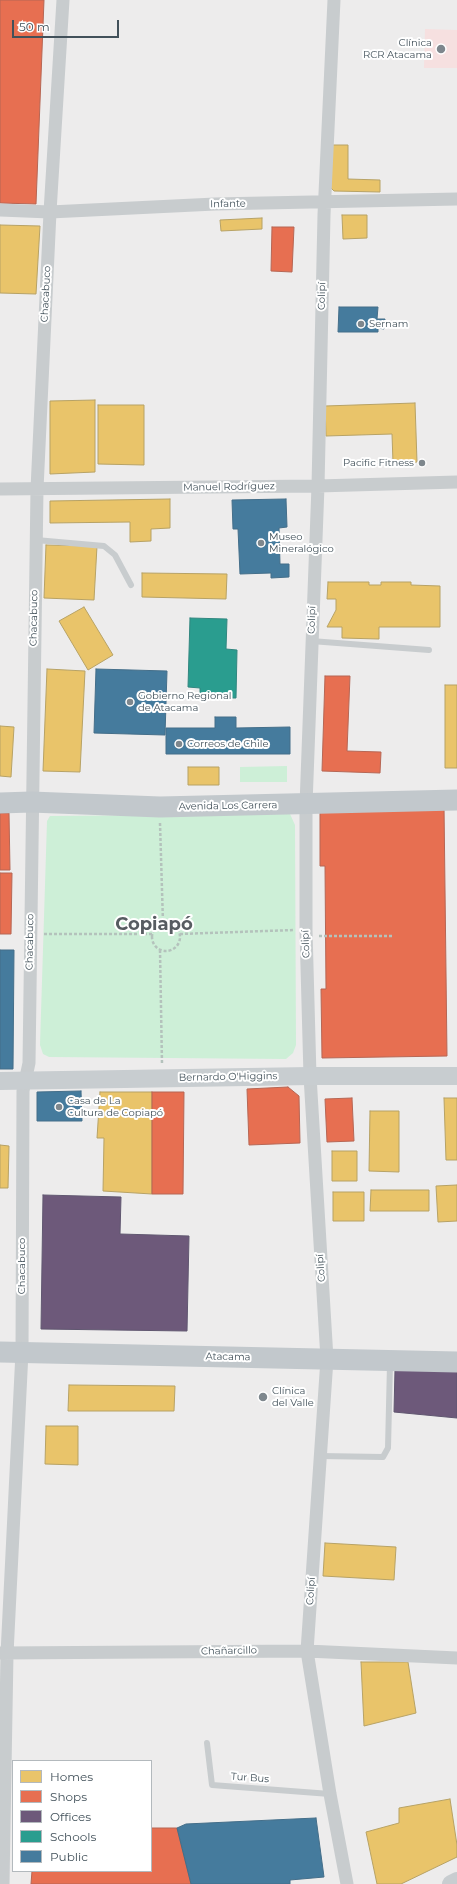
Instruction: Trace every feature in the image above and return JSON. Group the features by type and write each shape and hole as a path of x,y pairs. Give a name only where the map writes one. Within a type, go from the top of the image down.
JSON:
{"main road":[{"name":"Avenida Los Carrera","path":"0,803 31,802 160,807 306,805 457,800"},
{"name":"Bernardo O'Higgins","path":"0,1081 310,1076 457,1076"},
{"name":"Atacama","path":"0,1352 457,1362"},
{"path":"451,1884 457,1881"}],"street":[{"name":"Chacabuco","path":"3,1884 4,1653 22,1352 24,1091 29,1063 31,802 37,489 50,212 63,0"},
{"name":"Colipí","path":"334,0 325,202 318,486 306,805 306,933 310,1076 327,1359 307,1651 330,1794 347,1884"},
{"name":"Infante","path":"0,210 50,212 215,204 457,198"},
{"name":"Manuel Rodríguez","path":"0,489 318,486 457,482"},
{"name":"Chañarcillo","path":"4,1653 307,1651 457,1658"}],"lane":[{"path":"36,540 104,546 116,555 131,585"},
{"path":"311,641 430,650"},
{"path":"320,1456 383,1457 388,1448 390,1360"},
{"name":"Tur Bus","path":"207,1743 212,1785 330,1794"}],"path":[{"path":"160,807 163,923"},
{"path":"163,923 171,923 175,925 180,934 177,947 168,951 160,950 153,943 152,934 157,926 163,923"},
{"path":"180,934 306,933 392,936"},
{"path":"30,934 152,934"},
{"path":"160,950 162,1079"}],"shaded area":[{"name":"Clínica RCR Atacama","path":"425,29 457,30 457,68 424,68"}],"green space":[{"path":"287,766 287,782 240,782 240,767"},
{"path":"290,814 295,825 296,1045 293,1053 286,1059 49,1057 43,1054 40,1045 47,821 50,816"}],"building: Homes":[{"path":"331,145 348,145 348,179 380,180 380,192 334,191 330,187"},
{"path":"342,215 367,215 367,238 343,239"},
{"path":"262,218 262,229 221,231 220,220"},
{"path":"0,225 40,226 36,294 0,293"},
{"path":"95,400 95,472 50,474 50,401"},
{"path":"415,403 417,462 393,463 392,434 326,436 325,406"},
{"path":"98,405 144,405 144,465 98,464"},
{"path":"170,499 170,528 151,529 151,541 130,542 130,522 50,523 50,501"},
{"path":"46,545 97,546 94,600 44,598"},
{"path":"142,573 227,574 226,599 142,597"},
{"path":"328,582 369,582 369,585 381,585 381,582 411,582 411,585 440,586 440,627 379,627 379,639 342,638 342,627 327,627 336,610 336,599 327,599"},
{"path":"84,607 113,655 88,670 59,621"},
{"path":"47,669 85,671 80,772 43,771"},
{"path":"445,685 457,685 457,768 445,768"},
{"path":"0,726 14,727 11,777 0,776"},
{"path":"188,767 219,767 219,785 188,785"},
{"path":"100,1092 152,1092 152,1194 103,1191 104,1138 97,1138"},
{"path":"444,1098 457,1098 457,1160 446,1160"},
{"path":"370,1111 399,1111 399,1172 369,1171"},
{"path":"0,1145 9,1146 8,1188 0,1188"},
{"path":"332,1151 357,1151 357,1181 332,1181"},
{"path":"457,1185 457,1221 438,1222 436,1186"},
{"path":"371,1190 429,1190 429,1211 370,1211"},
{"path":"333,1192 364,1192 364,1221 333,1221"},
{"path":"69,1385 175,1386 174,1411 68,1411"},
{"path":"46,1426 78,1426 78,1465 45,1464"},
{"path":"325,1543 396,1547 394,1580 323,1576"},
{"path":"361,1662 408,1662 416,1713 364,1726"},
{"path":"450,1799 457,1845 457,1857 401,1884 377,1884 366,1832 399,1823 399,1808"}],"building: Shops":[{"path":"0,0 44,0 36,204 0,203"},
{"path":"272,227 294,227 292,272 271,271"},
{"path":"325,676 350,676 347,751 381,752 380,773 322,771"},
{"path":"444,805 447,1056 322,1058 321,989 326,989 325,866 320,866 320,807"},
{"path":"0,813 9,813 10,870 0,870"},
{"path":"0,873 12,873 11,934 0,934"},
{"path":"288,1087 299,1096 300,1143 249,1145 247,1089"},
{"path":"152,1092 184,1092 183,1194 152,1194"},
{"path":"352,1098 354,1141 327,1142 325,1099"},
{"path":"152,1828 177,1828 191,1884 31,1884 32,1872 152,1872"}],"building: Offices":[{"path":"43,1195 121,1197 120,1234 189,1236 187,1331 41,1329"},
{"path":"395,1370 457,1370 457,1418 394,1412"}],"building: Schools":[{"path":"190,618 227,619 226,649 237,650 236,698 200,698 200,688 188,687"}],"building: Public":[{"name":"Sernam","path":"339,307 378,307 377,319 385,319 384,329 378,328 378,332 338,332"},
{"path":"286,499 287,527 279,528 280,564 289,564 289,577 271,578 271,573 240,574 238,529 233,529 232,500"},
{"name":"Gobierno Regional de Atacama","path":"96,669 167,671 165,735 94,733"},
{"path":"215,717 236,717 236,728 290,727 290,754 166,754 166,728 215,728"},
{"path":"0,950 14,950 13,1069 0,1069"},
{"name":"Casa de La Cultura de Copiapó","path":"81,1091 82,1121 37,1121 37,1092"},
{"path":"316,1818 324,1877 290,1880 290,1884 191,1884 177,1828 186,1824"}],"place":[{"name":"Clínica RCR Atacama","path":"441,49"},
{"name":"Sernam","path":"361,324"},
{"name":"Pacific Fitness","path":"422,463"},
{"name":"Museo Mineralógico","path":"261,543"},
{"name":"Gobierno Regional de Atacama","path":"130,702"},
{"name":"Correos de Chile","path":"179,744"},
{"name":"Casa de La Cultura de Copiapó","path":"59,1107"},
{"name":"Clínica del Valle","path":"263,1397"}],"district":[{"name":"Copiapó","path":"154,925"}]}
